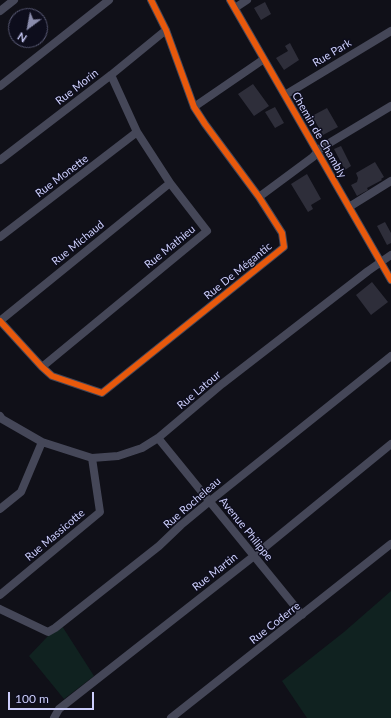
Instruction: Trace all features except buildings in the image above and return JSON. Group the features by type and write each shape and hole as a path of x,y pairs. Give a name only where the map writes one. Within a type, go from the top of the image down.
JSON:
{"street":[{"path":"0,10 14,0"},
{"path":"0,86 109,0"},
{"name":"Rue De Mégantic","path":"0,321 52,376 102,393 284,247 282,233 259,197 194,107 166,30 151,0"},
{"name":"Chemin de Chambly","path":"230,0 391,280"},
{"path":"235,8 247,0"},
{"name":"Rue Morin","path":"0,160 111,75 166,30"},
{"name":"Rue Park","path":"285,95 391,31"},
{"path":"194,107 264,58"},
{"name":"Rue Mathieu","path":"42,367 207,231 170,183 137,132 111,75"},
{"path":"259,197 313,157 323,147 391,106"},
{"name":"Rue Monette","path":"0,237 137,132"},
{"path":"348,207 391,181"},
{"name":"Rue Michaud","path":"0,321 170,183"},
{"name":"Rue Latour","path":"0,416 2,419 42,442 92,458 118,456 142,448 158,438 222,384 391,255"},
{"name":"Rue Rocheleau","path":"0,609 48,632 159,546 181,524 391,356"},
{"name":"Avenue Philippe","path":"158,438 302,615"},
{"path":"0,509 21,492 42,442"},
{"name":"Rue Martin","path":"54,718 59,709 254,556 391,444"},
{"name":"Rue Massicotte","path":"0,595 100,512 92,458"},
{"name":"Rue Coderre","path":"171,718 391,544"}],"green space":[{"path":"391,591 391,718 307,718 282,681 344,632"},
{"path":"62,626 94,676 64,699 29,656 48,636"}],"cycle path":[{"path":"0,321 52,376 102,393 284,247 282,233 259,197 194,107 166,30 151,0"},
{"path":"230,0 391,280"}]}
